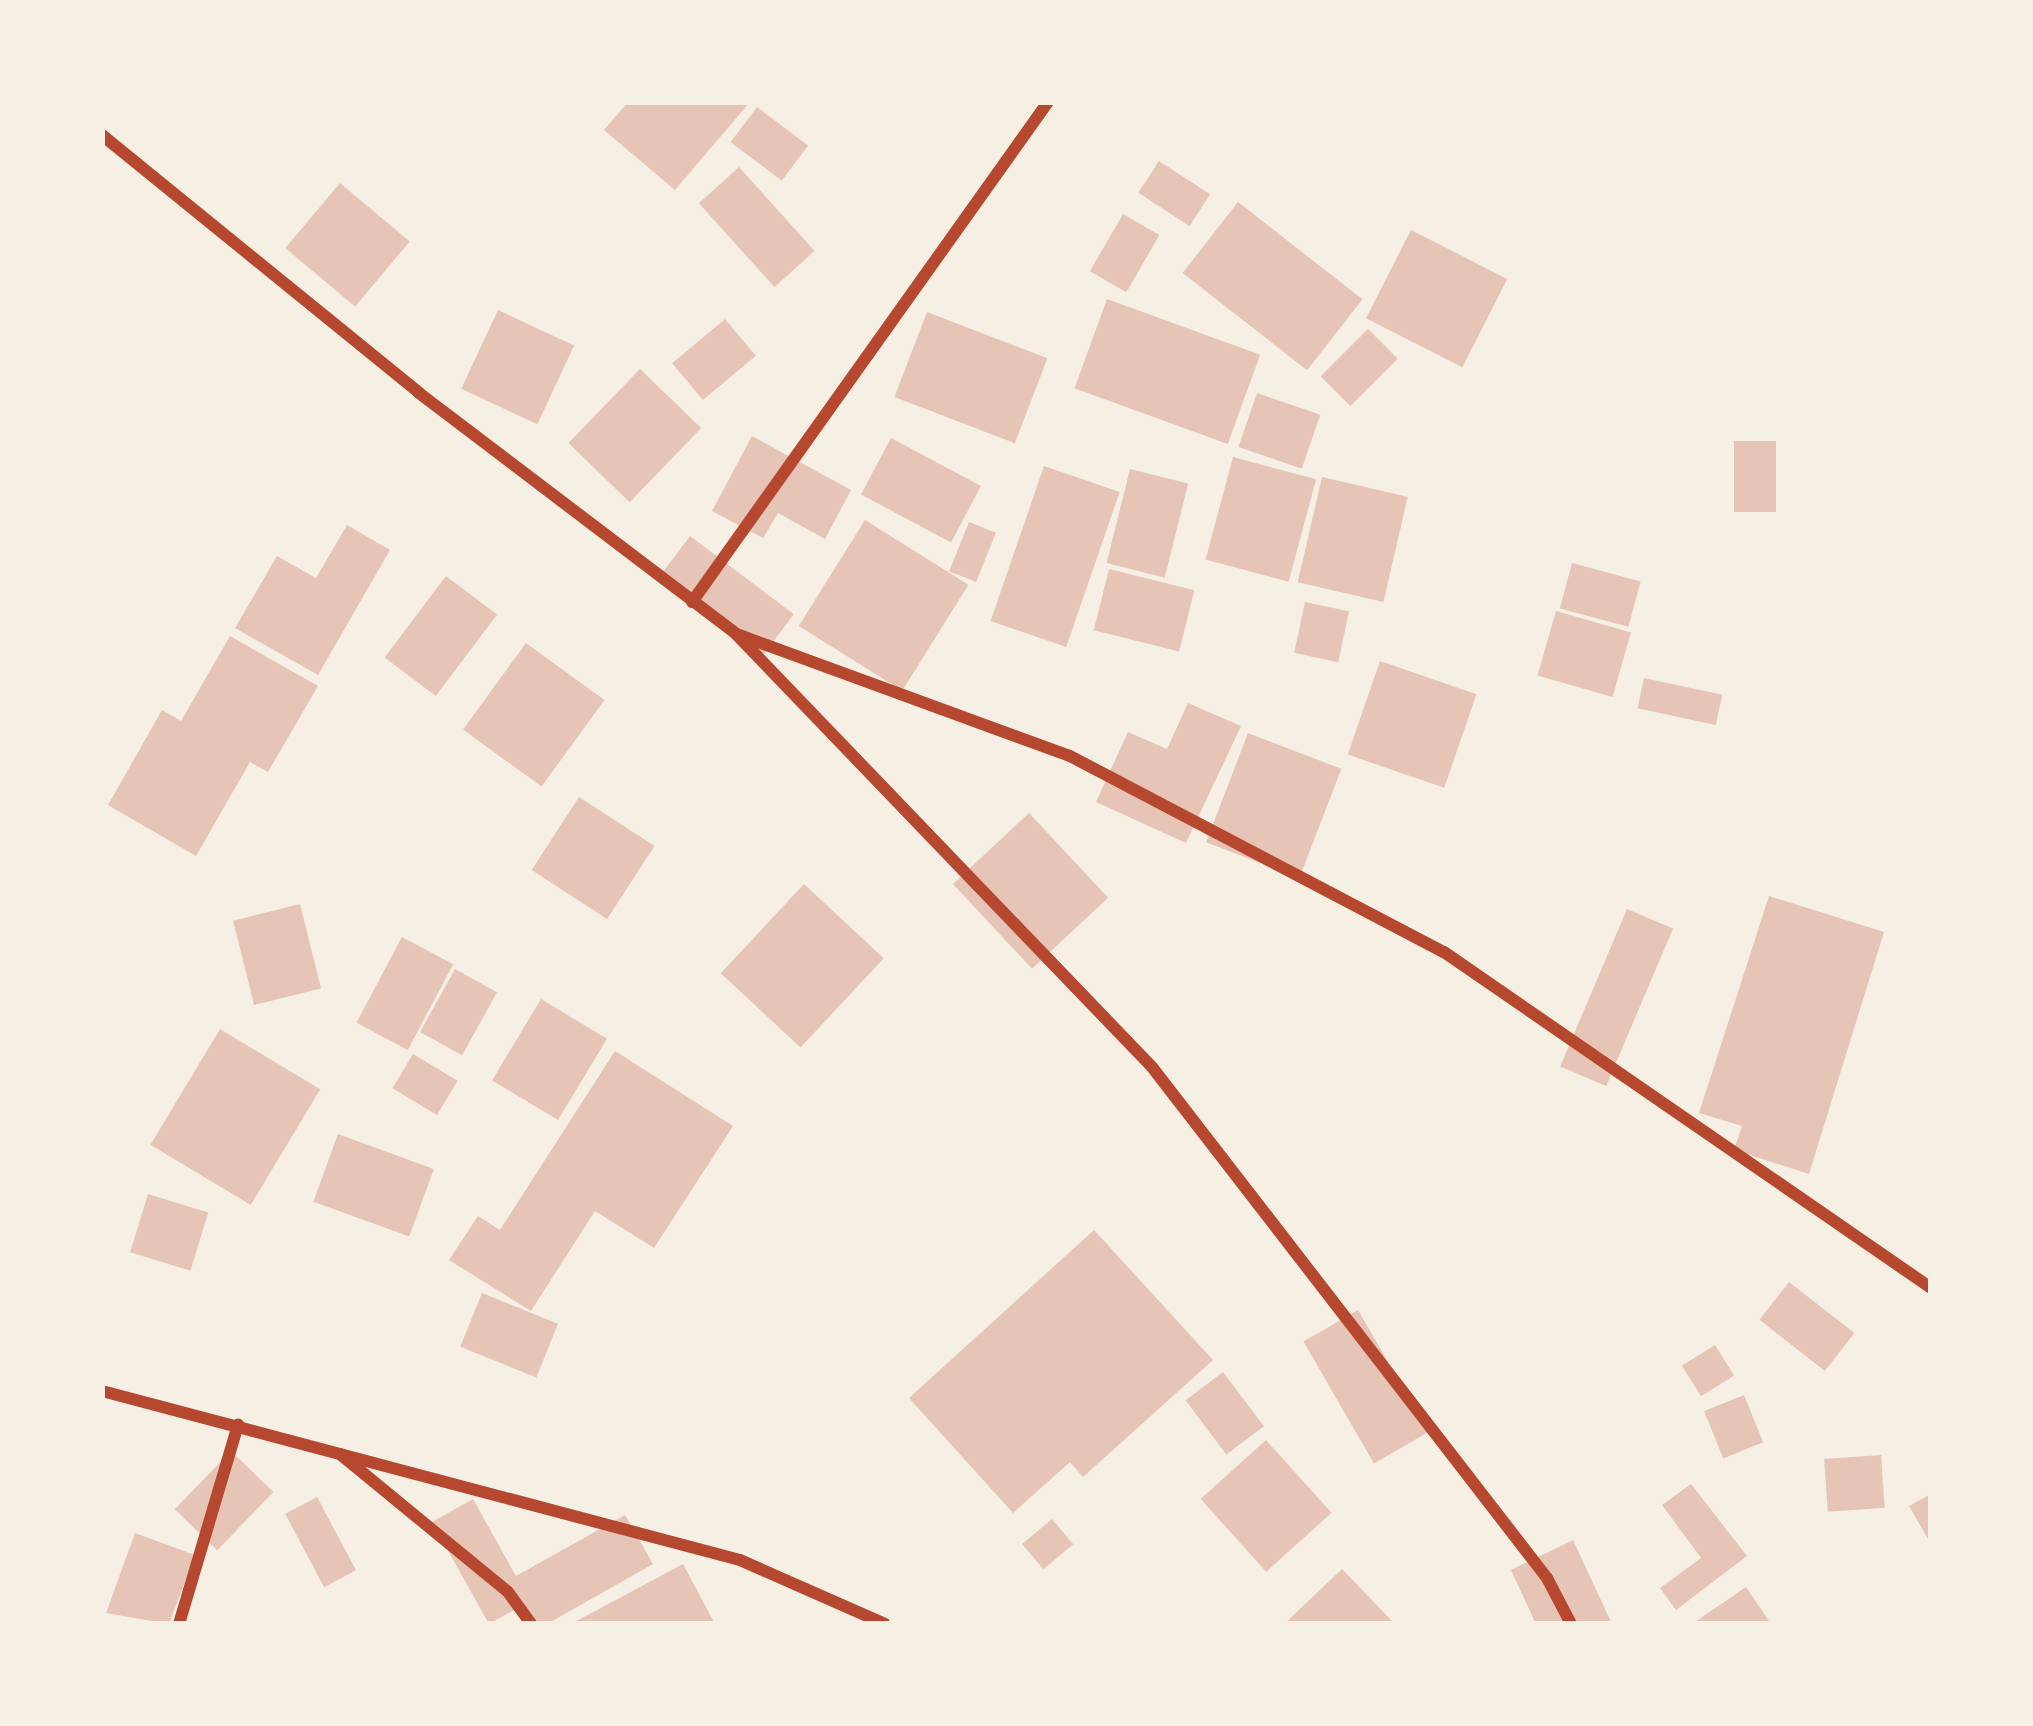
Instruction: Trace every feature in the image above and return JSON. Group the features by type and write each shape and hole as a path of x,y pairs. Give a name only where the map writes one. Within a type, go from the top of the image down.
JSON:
{"street":[{"path":"692,602 1048,102"},
{"path":"102,135 736,634 1152,1067 1547,1578 1571,1624"},
{"path":"736,634 1070,756 1444,952 1931,1288"},
{"path":"102,1390 740,1560 885,1624"},
{"path":"178,1624 238,1425"},
{"path":"336,1450 508,1592 531,1624"}],"building":[{"path":"628,102 750,102 675,190 604,130"},
{"path":"757,107 808,146 782,181 731,142"},
{"path":"1159,161 1210,194 1189,226 1138,193"},
{"path":"739,167 815,251 774,287 699,203"},
{"path":"340,183 410,241 355,307 285,248"},
{"path":"1238,202 1363,299 1307,370 1183,273"},
{"path":"1123,214 1159,235 1126,292 1090,271"},
{"path":"1411,230 1507,279 1462,367 1366,318"},
{"path":"1107,299 1260,355 1228,444 1075,388"},
{"path":"498,310 574,345 537,424 461,389"},
{"path":"927,312 1047,358 1015,443 894,397"},
{"path":"725,319 756,356 703,400 672,363"},
{"path":"1368,329 1398,359 1350,406 1321,376"},
{"path":"640,369 701,428 630,502 568,443"},
{"path":"1257,393 1320,415 1302,469 1238,447"},
{"path":"752,436 851,490 825,539 778,513 763,538 712,511"},
{"path":"891,438 981,486 951,542 861,495"},
{"path":"1734,441 1776,441 1776,512 1734,512"},
{"path":"1233,457 1316,479 1289,582 1206,559"},
{"path":"1044,466 1120,492 1066,647 991,621"},
{"path":"1130,469 1188,484 1165,578 1107,563"},
{"path":"1322,477 1408,497 1383,602 1298,582"},
{"path":"865,520 968,585 902,691 799,626"},
{"path":"969,522 996,533 976,582 949,571"},
{"path":"347,525 390,550 318,675 235,628 277,556 316,578"},
{"path":"690,536 794,614 763,656 659,578"},
{"path":"1572,563 1641,581 1628,627 1560,608"},
{"path":"1109,569 1194,590 1179,651 1094,630"},
{"path":"446,576 497,615 436,696 385,657"},
{"path":"1305,602 1349,611 1338,662 1294,653"},
{"path":"1556,611 1631,632 1613,697 1538,675"},
{"path":"230,636 318,686 268,772 250,762 196,856 108,805 162,710 181,721"},
{"path":"526,643 604,700 542,787 463,730"},
{"path":"1380,661 1476,694 1444,788 1348,755"},
{"path":"1644,678 1722,695 1716,725 1638,708"},
{"path":"1188,703 1241,726 1186,843 1096,802 1128,732 1167,749"},
{"path":"1248,733 1341,769 1299,878 1206,842"},
{"path":"579,797 654,846 607,919 532,870"},
{"path":"1029,813 1108,898 1032,969 953,884"},
{"path":"804,884 884,958 801,1048 721,973"},
{"path":"1769,896 1884,932 1809,1174 1734,1150 1742,1126 1699,1113"},
{"path":"300,904 321,988 254,1005 233,921"},
{"path":"1627,909 1673,929 1606,1086 1560,1066"},
{"path":"402,937 453,964 408,1050 356,1023"},
{"path":"455,969 497,992 462,1055 420,1032"},
{"path":"541,999 607,1039 558,1120 492,1080"},
{"path":"220,1029 320,1089 251,1205 150,1145"},
{"path":"615,1051 733,1126 654,1248 595,1211 531,1311 449,1260 478,1216 500,1230"},
{"path":"413,1054 458,1081 437,1115 392,1088"},
{"path":"338,1134 434,1169 409,1237 313,1202"},
{"path":"148,1194 208,1212 190,1271 130,1252"},
{"path":"1094,1230 1213,1360 1083,1477 1070,1462 1013,1513 909,1398"},
{"path":"1789,1282 1854,1333 1825,1371 1759,1320"},
{"path":"482,1293 558,1324 536,1377 460,1347"},
{"path":"1358,1310 1428,1432 1374,1464 1303,1342"},
{"path":"1715,1345 1734,1376 1701,1396 1682,1366"},
{"path":"1223,1372 1264,1426 1226,1455 1185,1400"},
{"path":"1744,1395 1763,1442 1723,1458 1704,1411"},
{"path":"1266,1440 1332,1513 1266,1572 1201,1499"},
{"path":"231,1451 273,1492 217,1550 175,1509"},
{"path":"1881,1455 1885,1508 1828,1512 1824,1459"},
{"path":"1691,1484 1747,1556 1676,1610 1660,1588 1701,1558 1662,1505"},
{"path":"1931,1494 1931,1544 1909,1506"},
{"path":"317,1497 356,1570 324,1587 285,1514"},
{"path":"473,1499 516,1576 625,1515 653,1564 547,1624 534,1624 523,1605 489,1624 432,1522"},
{"path":"1052,1519 1073,1544 1043,1569 1022,1544"},
{"path":"135,1533 195,1555 169,1624 106,1613"},
{"path":"1573,1540 1612,1624 1536,1624 1511,1570"},
{"path":"683,1564 715,1624 571,1624"},
{"path":"1342,1569 1395,1624 1284,1624"},
{"path":"1746,1587 1771,1624 1692,1624"}]}
